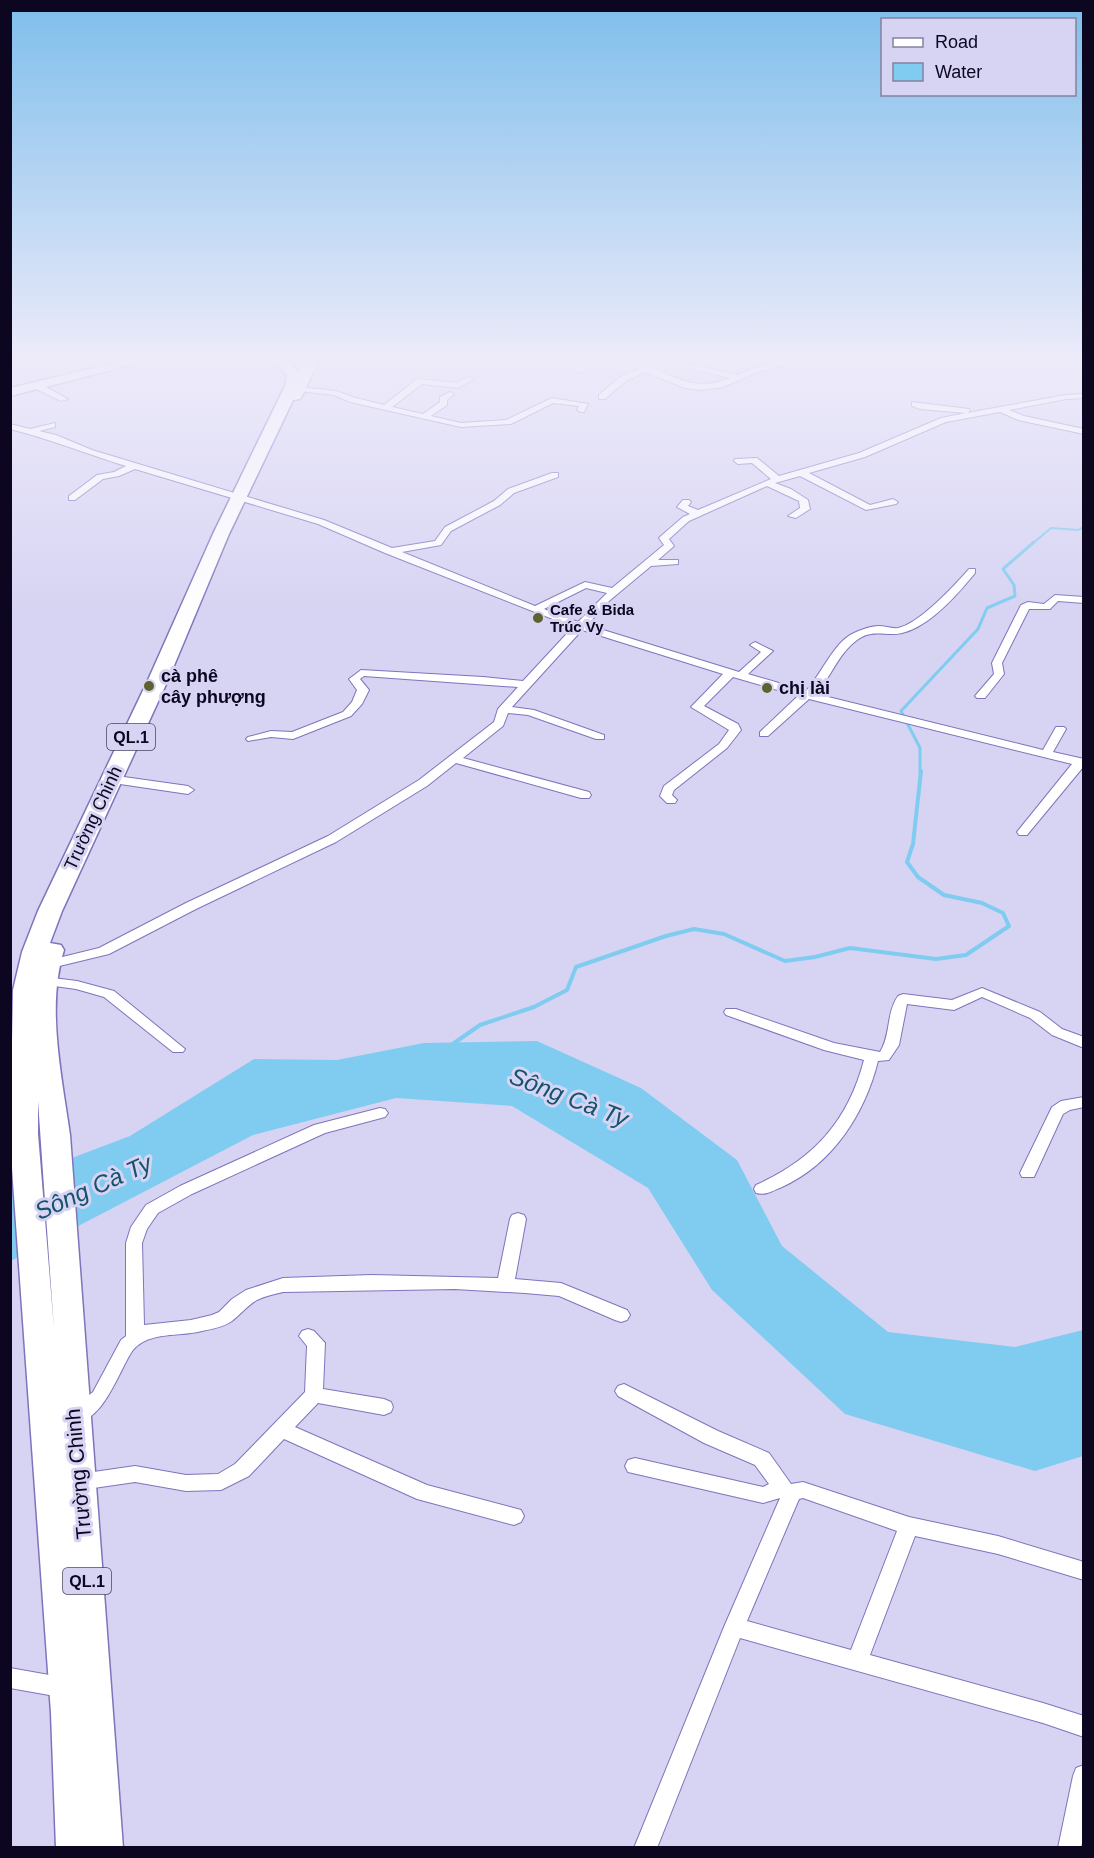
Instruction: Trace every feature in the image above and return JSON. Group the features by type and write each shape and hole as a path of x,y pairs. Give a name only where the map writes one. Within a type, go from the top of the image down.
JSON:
{"highway":[{"name":"Trường Chinh","path":"76,1848 68,1688 53,1483 56,1135 43,1033 46,973 65,913 124,782 266,447"},
{"name":"Trường Chinh","path":"103,1848 80,1482 73,1418 53,1321 24,1134 18,992 50,911 270,447"}],"street":[{"path":"77,447 321,522 578,627 872,713 947,728 1046,755 1081,762 1023,832"},
{"path":"46,973 104,951 191,906 332,839 423,783 499,724 504,709 578,627 613,591 669,546 664,539 686,519 772,481 862,455 881,447"},
{"path":"738,461 754,460 772,481 802,500 805,509 793,516"},
{"path":"72,498 100,477 116,474 135,465"},
{"path":"800,472 869,508 893,502"},
{"path":"388,551 438,543 448,529 496,503 511,491 555,475"},
{"path":"686,502 682,507 697,513"},
{"path":"649,563 669,565"},
{"path":"764,734 823,679 828,666 854,637 876,629 899,631 915,624 951,595 972,571"},
{"path":"535,610 585,585 613,591"},
{"path":"981,696 999,674 997,663 1025,607 1028,605 1046,607 1055,598 1083,600"},
{"path":"671,800 666,796 668,789 723,746 735,730 734,726 697,707 735,674 768,651 755,645"},
{"path":"252,739 271,734 293,736 346,714 354,709 361,697 363,690 354,679 361,673 483,680 526,685"},
{"path":"504,709 530,712 600,737"},
{"path":"1046,755 1060,729"},
{"path":"454,759 585,795"},
{"path":"124,782 188,790"},
{"path":"46,973 109,994 178,1049"},
{"path":"730,1012 815,1041 872,1056 884,1056 889,1052 897,1018 897,1007 903,999 954,1005 982,992 1035,1015 1057,1032 1083,1043"},
{"path":"762,1189 774,1185 805,1166 821,1154 833,1140 867,1081 872,1056"},
{"path":"1028,1173 1057,1111 1066,1105 1083,1102"},
{"path":"135,1338 134,1243 139,1227 152,1209 186,1190 320,1129 380,1113"},
{"path":"505,1284 518,1219"},
{"path":"73,1418 99,1396 128,1345 135,1338 149,1330 191,1327 214,1322 225,1317 238,1304 252,1295 283,1285 372,1282 432,1284 455,1281 505,1284 561,1290 621,1315"},
{"path":"80,1482 135,1474 186,1483 221,1482 242,1470 314,1395 316,1343 308,1336"},
{"path":"624,1391 711,1437 762,1459 768,1464 785,1491"},
{"path":"314,1395 384,1407"},
{"path":"280,1429 424,1493 514,1516"},
{"path":"635,1466 763,1495 803,1490 909,1526 998,1545 1083,1571"},
{"path":"645,1848 734,1627 785,1491"},
{"path":"858,1660 909,1526"},
{"path":"734,1627 1043,1713 1083,1727"},
{"path":"10,1678 68,1688"},
{"path":"1070,1848 1083,1776"}],"water":[{"name":"Sông Cà Ty","path":"537,1041 641,1088 737,1160 782,1246 888,1332 1015,1347 1083,1330 1083,1456 1035,1471 845,1414 712,1290 648,1188 512,1106 396,1098 253,1135 11,1261 11,1181 130,1136 254,1059 337,1060 424,1043"}],"waterway":[{"path":"1032,544 1051,528 1078,530 1084,527"},
{"path":"920,772 920,748 901,711 978,629 987,608 1015,596 1014,585 1003,569 1034,542"},
{"path":"450,1046 480,1025 534,1007 567,990 576,967 666,936 694,929 724,934 785,961 815,957 850,948 936,959 966,955 1009,926 1003,913 982,903 944,895 918,877 907,862 913,844 921,771"}],"place":[{"name":"Cafe & Bida Trúc Vy","path":"538,618"},
{"name":"cà phê cây phượng","path":"149,686"},
{"name":"chị lài","path":"767,688"}]}
